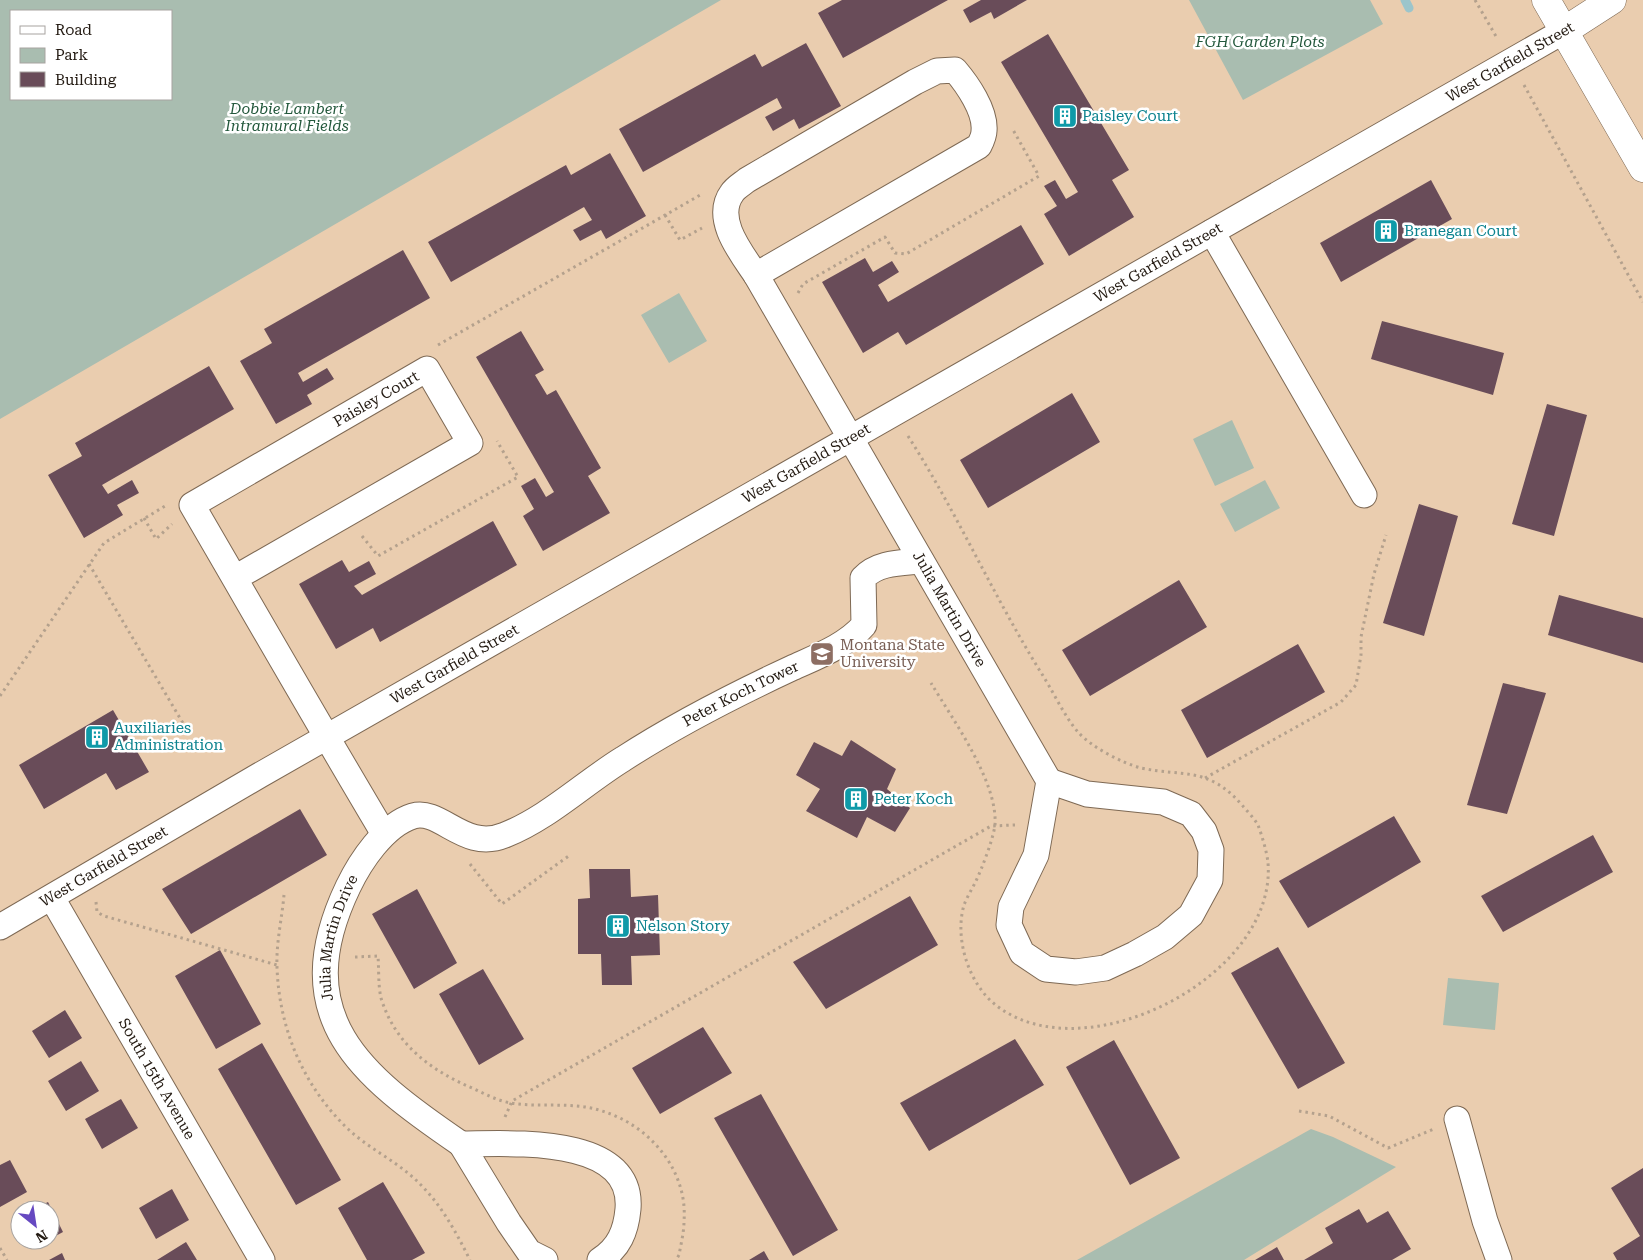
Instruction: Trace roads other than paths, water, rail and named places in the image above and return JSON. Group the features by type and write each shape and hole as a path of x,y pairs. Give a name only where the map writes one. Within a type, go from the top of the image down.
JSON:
{"main road":[{"path":"1546,0 1643,168"},
{"name":"West Garfield Street","path":"1564,32 1612,0"}],"street":[{"name":"West Garfield Street","path":"0,927 328,736 850,437 1564,32"},
{"path":"756,275 979,146 984,130 979,109 969,87 955,70 937,71 915,82 747,180 731,193 726,214 731,235 850,437"},
{"path":"1212,232 1364,495"},
{"name":"Paisley Court","path":"428,369 470,443 235,578 181,504 428,369"},
{"name":"Julia Martin Drive","path":"850,437 1049,781"},
{"name":"Peter Koch Tower","path":"652,741 732,695 823,654 856,634 864,625 863,578 871,569 891,564 921,561"},
{"path":"235,578 384,834"},
{"name":"Julia Martin Drive","path":"545,1260 529,1252 461,1144 416,1113 368,1070 345,1045 333,1020 324,979 326,948 336,911 355,873 384,834 413,816 427,816 473,838 484,841 504,836 536,819 652,741"},
{"path":"1049,781 1087,794 1163,802 1191,814 1204,831 1212,850 1210,880 1191,915 1165,938 1105,968 1076,972 1046,968 1022,953 1009,925 1011,907 1033,861 1043,823 1049,781"},
{"name":"South 15th Avenue","path":"52,898 262,1260"},
{"path":"1457,1119 1485,1221 1499,1260"},
{"path":"461,1144 562,1147 598,1157 613,1168 624,1186 628,1202 627,1220 622,1239 611,1253 600,1260"}],"waterway":[{"path":"1405,0 1409,8"}],"place":[{"name":"Paisley Court","path":"1065,116"},
{"name":"Branegan Court","path":"1386,231"},
{"name":"Montana State University","path":"822,654"},
{"name":"Auxiliaries Administration","path":"97,737"},
{"name":"Peter Koch","path":"856,799"},
{"name":"Nelson Story","path":"618,926"}],"park label":[{"name":"FGH Garden Plots","path":"1260,42"},
{"name":"Dobbie Lambert Intramural Fields","path":"287,118"}]}
